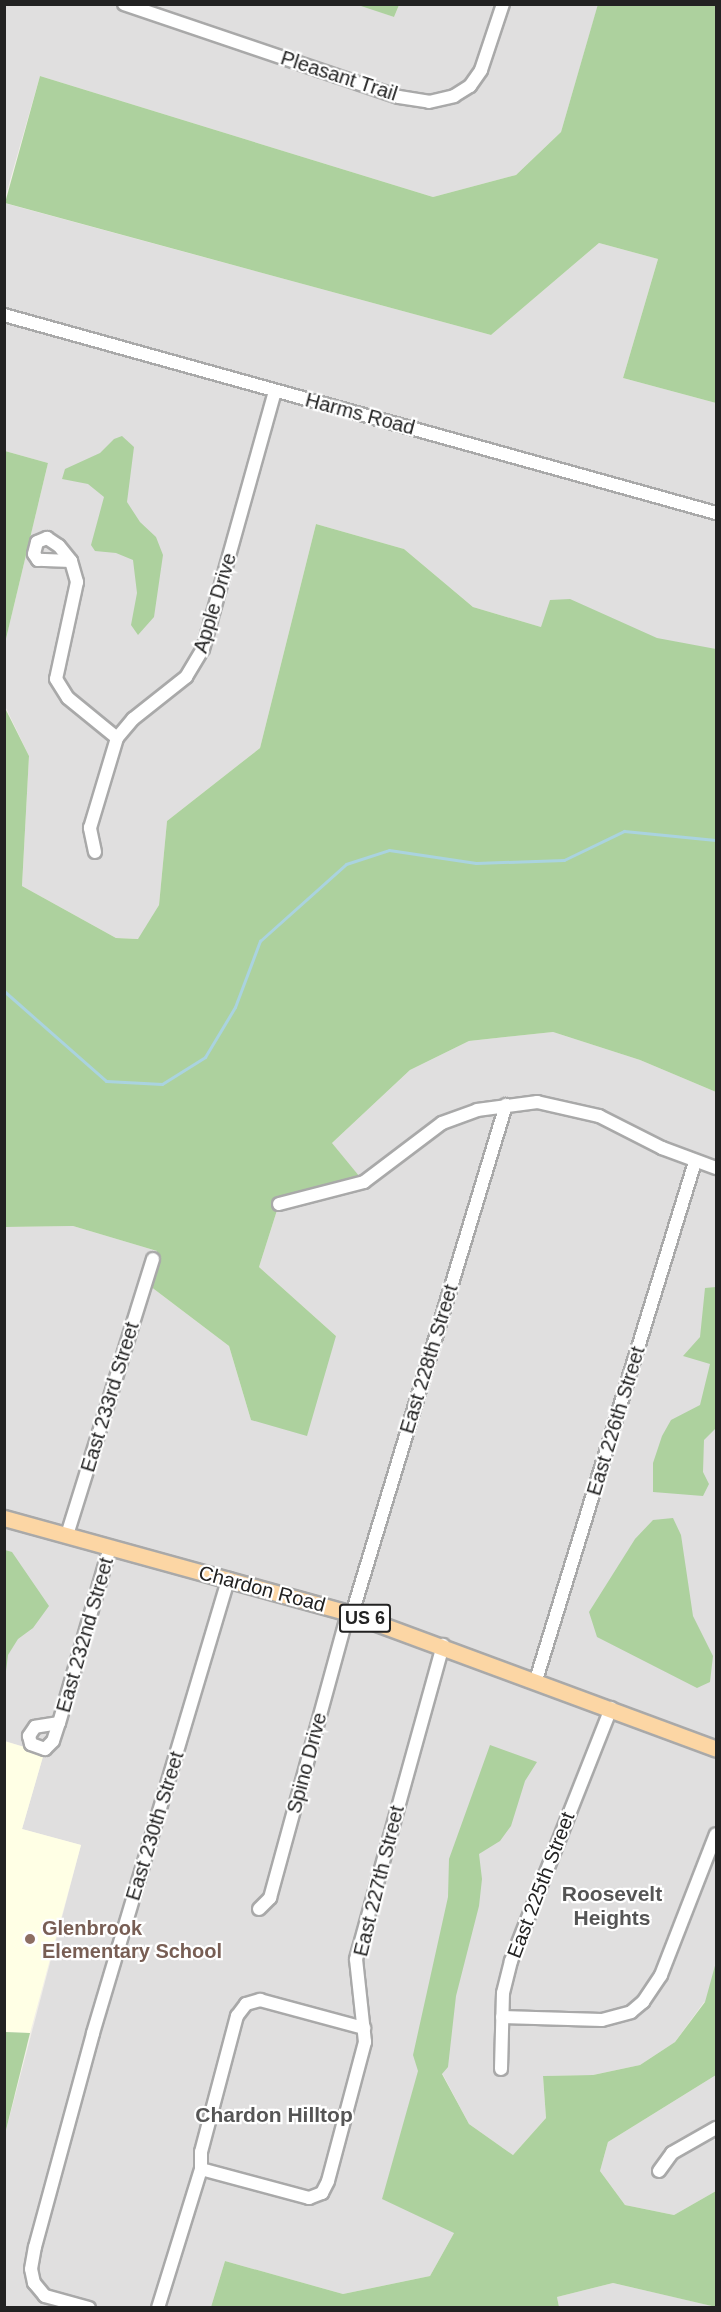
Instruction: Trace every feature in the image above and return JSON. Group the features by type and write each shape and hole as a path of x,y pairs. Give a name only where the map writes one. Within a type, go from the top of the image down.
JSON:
{"main road":[{"name":"Chardon Road","path":"4,1518 350,1613 537,1680 717,1749"}],"street":[{"name":"Pleasant Trail","path":"124,4 399,97 429,102 454,96 470,86 481,70 503,4"},
{"name":"Harms Road","path":"4,315 717,513"},
{"name":"Apple Drive","path":"95,852 90,828 117,738 133,719 186,677 203,649 275,391"},
{"path":"70,561 76,596 56,679 68,699 117,738"},
{"path":"279,1204 364,1182 442,1123 477,1110 537,1102 599,1116 695,1162 717,1168"},
{"name":"East 228th Street","path":"350,1613 506,1105"},
{"name":"East 226th Street","path":"537,1680 695,1162"},
{"name":"East 233rd Street","path":"67,1534 153,1259"},
{"name":"East 232nd Street","path":"59,1723 110,1547"},
{"name":"East 230th Street","path":"89,2307 45,2296 34,2283 31,2270 35,2247 93,2033 228,1579"},
{"name":"Spino Drive","path":"259,1909 270,1898 350,1613"},
{"name":"East 227th Street","path":"201,2169 309,2198 322,2193 328,2181 363,2056 364,2028 356,1959 442,1645"},
{"name":"East 225th Street","path":"501,2069 502,2017 511,1961 611,1708"},
{"path":"502,2017 602,2019 631,2012 643,2002 661,1975 717,1834"},
{"path":"158,2307 165,2292 201,2169 201,2152 237,2016 246,2004 260,2000 364,2028"},
{"path":"659,2171 672,2153 717,2128"}],"shaded area":[{"path":"358,4 394,17 399,5 598,5 561,132 516,175 433,197 40,76 5,198 5,5"},
{"path":"4,203 491,335 599,243 658,259 623,378 716,403 716,679 473,607 404,549 316,524 260,748 167,821 159,905 139,939 116,938 22,886 29,756 5,706 5,643 48,463 5,451"},
{"path":"553,1032 640,1060 716,1092 716,2005 704,2002 675,2042 640,2065 593,2075 543,2076 546,2118 513,2155 469,2124 442,2073 454,2233 430,2276 343,2294 225,2261 211,2307 5,2307 5,2134 81,1845 22,1829 44,1753 5,1741 4,1227 73,1226 157,1251 146,1283 229,1346 251,1420 336,1336 259,1267 279,1204 363,1182 332,1143 410,1070 469,1041"},
{"name":"Glenbrook Elementary School","path":"4,1741 44,1753 22,1829 81,1845 30,2033 5,2032"},
{"path":"716,2075 716,2191 674,2215 625,2205 600,2171 608,2142"},
{"path":"613,2283 715,2307 559,2307 557,2297"}],"green space":[{"path":"598,4 716,5 716,403 623,378 658,259 599,243 491,335 5,203 40,76 433,197 516,175 561,132"},
{"path":"358,5 399,5 394,17"},
{"path":"122,436 134,447 127,502 140,522 156,537 163,555 154,617 138,635 131,625 137,593 133,560 116,553 95,551 91,545 104,497 88,484 62,479 65,469 100,453 114,439"},
{"path":"4,451 48,463 5,643"},
{"path":"316,524 404,549 473,607 541,627 550,600 570,599 657,638 716,649 716,1092 640,1060 553,1032 469,1041 410,1070 332,1143 364,1182 279,1204 259,1267 336,1336 307,1436 251,1420 229,1346 146,1283 157,1251 73,1226 5,1227 4,706 29,756 22,886 116,938 138,939 159,905 167,821 260,748"},
{"path":"716,1287 716,1428 704,1440 703,1472 709,1484 703,1496 653,1492 653,1463 662,1436 671,1420 700,1405 710,1364 683,1356 700,1337 705,1288"},
{"path":"673,1518 681,1535 693,1616 713,1656 710,1682 697,1688 597,1637 589,1612 635,1539 653,1520"},
{"path":"5,1550 12,1552 49,1606 33,1628 18,1639 8,1655 5,1679"},
{"path":"490,1745 537,1762 525,1781 511,1826 500,1841 479,1854 482,1879 479,1906 456,1996 448,2067 442,2074 469,2124 513,2155 546,2118 543,2076 593,2075 640,2065 675,2042 705,2002 716,1962 716,2075 608,2142 600,2171 625,2205 674,2215 716,2191 716,2307 613,2283 557,2297 559,2307 211,2307 225,2261 343,2294 430,2276 454,2233 382,2199 418,2071 413,2055 448,1897 449,1859"},
{"path":"4,2032 30,2033 5,2134"}],"waterway":[{"path":"4,991 106,1081 162,1084 205,1057 235,1007 260,941 346,864 389,850 476,863 564,860 624,831 716,840"}],"place":[{"name":"Glenbrook Elementary School","path":"30,1939"}],"district":[{"name":"Roosevelt Heights","path":"612,1906"},
{"name":"Chardon Hilltop","path":"274,2115"}]}
